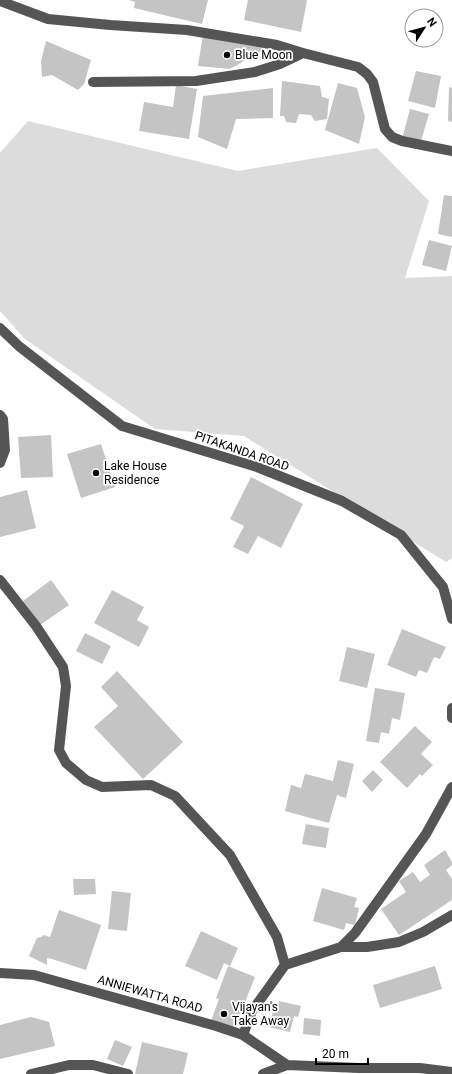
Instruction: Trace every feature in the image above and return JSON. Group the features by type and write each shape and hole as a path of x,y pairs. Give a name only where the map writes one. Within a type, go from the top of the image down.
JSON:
{"street":[{"path":"0,1 48,19 187,30 277,44 303,53 358,67 367,74 373,82 385,129 392,136 402,141 452,151"},
{"path":"93,82 196,81 255,72 280,64 303,53"},
{"name":"PITAKANDA ROAD","path":"0,328 20,347 122,426 257,466 342,501 401,535 443,587 452,619"},
{"path":"0,415 3,419 5,450 0,463"},
{"path":"0,580 36,626 63,667 66,686 59,750 66,762 86,780 102,787 152,785 175,796 230,855 277,937 285,965"},
{"path":"452,708 452,718"},
{"path":"341,947 355,933 426,834 452,788"},
{"path":"243,1035 252,1011 285,965 341,947 367,947 399,942 423,932 452,914"},
{"name":"ANNIEWATTA ROAD","path":"0,973 34,975 216,1026 243,1035 287,1065"},
{"path":"31,1074 69,1065 93,1065 128,1074"},
{"path":"263,1074 287,1065 452,1072"}],"shaded area":[{"path":"28,121 238,171 377,148 429,201 405,278 452,276 452,558 446,562 244,436 155,429 25,339 0,311 0,153"}],"building":[{"path":"129,0 208,0 202,24 134,8 135,2"},
{"path":"248,0 307,0 301,32 244,20"},
{"name":"Blue Moon","path":"203,34 273,45 230,69 198,66"},
{"path":"46,41 91,60 84,84 78,90 52,75 42,77 41,61"},
{"path":"416,71 441,76 435,108 408,101"},
{"path":"282,81 320,86 322,97 329,99 327,119 315,121 311,115 299,114 296,123 286,122 284,116 280,116"},
{"path":"338,83 357,88 365,117 359,144 325,130"},
{"path":"176,85 197,89 189,139 139,131 144,102 173,107"},
{"path":"449,87 452,88 452,122 448,121"},
{"path":"273,88 273,118 236,119 227,149 198,137 203,96"},
{"path":"410,109 429,114 420,144 402,139"},
{"path":"444,195 452,196 452,237 438,234"},
{"path":"429,240 452,246 446,271 422,265"},
{"path":"51,435 53,477 21,478 18,437"},
{"path":"101,444 115,487 81,498 67,454"},
{"path":"251,477 303,504 281,548 258,536 248,554 233,547 244,526 230,519"},
{"path":"27,490 36,528 0,537 0,497"},
{"path":"51,580 69,605 40,625 23,601"},
{"path":"112,590 144,607 137,620 149,627 139,647 94,623"},
{"path":"402,629 446,647 440,659 434,657 427,673 419,670 416,677 387,665"},
{"path":"85,633 111,646 102,664 76,651"},
{"path":"347,647 375,654 367,688 339,681"},
{"path":"117,671 183,742 143,779 94,727 118,706 101,687"},
{"path":"375,688 405,693 400,720 392,718 389,734 381,732 379,743 366,741"},
{"path":"415,726 432,742 421,754 433,765 422,776 420,774 407,788 380,762"},
{"path":"338,760 354,764 346,798 337,795 329,823 285,811 291,785 301,788 305,774 333,781"},
{"path":"373,770 383,780 372,792 362,781"},
{"path":"306,824 329,828 326,848 302,844"},
{"path":"445,850 452,862 452,865 446,870 452,879 452,900 399,935 381,909 406,892 399,881 413,872 420,882 430,875 424,865"},
{"path":"73,879 95,879 96,894 74,895"},
{"path":"322,888 357,898 354,907 359,908 355,925 346,923 344,930 313,921"},
{"path":"112,891 131,893 127,931 108,929"},
{"path":"59,910 101,925 86,970 47,958 47,965 29,956 37,938 44,935 50,937"},
{"path":"201,931 238,948 230,966 224,963 217,980 185,966"},
{"path":"228,966 255,977 234,1030 211,1021 219,999 216,998"},
{"path":"435,966 442,989 380,1008 373,985"},
{"path":"279,1001 301,1006 298,1017 294,1016 290,1032 269,1027 273,1011 276,1012"},
{"path":"31,1017 49,1022 55,1046 0,1059 0,1025"},
{"path":"304,1018 321,1020 320,1036 303,1034"},
{"path":"115,1040 132,1047 123,1066 107,1059"},
{"path":"142,1042 188,1053 183,1074 135,1074"}],"place":[{"name":"Blue Moon","path":"227,55"},
{"name":"Lake House Residence","path":"96,473"},
{"name":"Vijayan's Take Away","path":"224,1014"}]}
